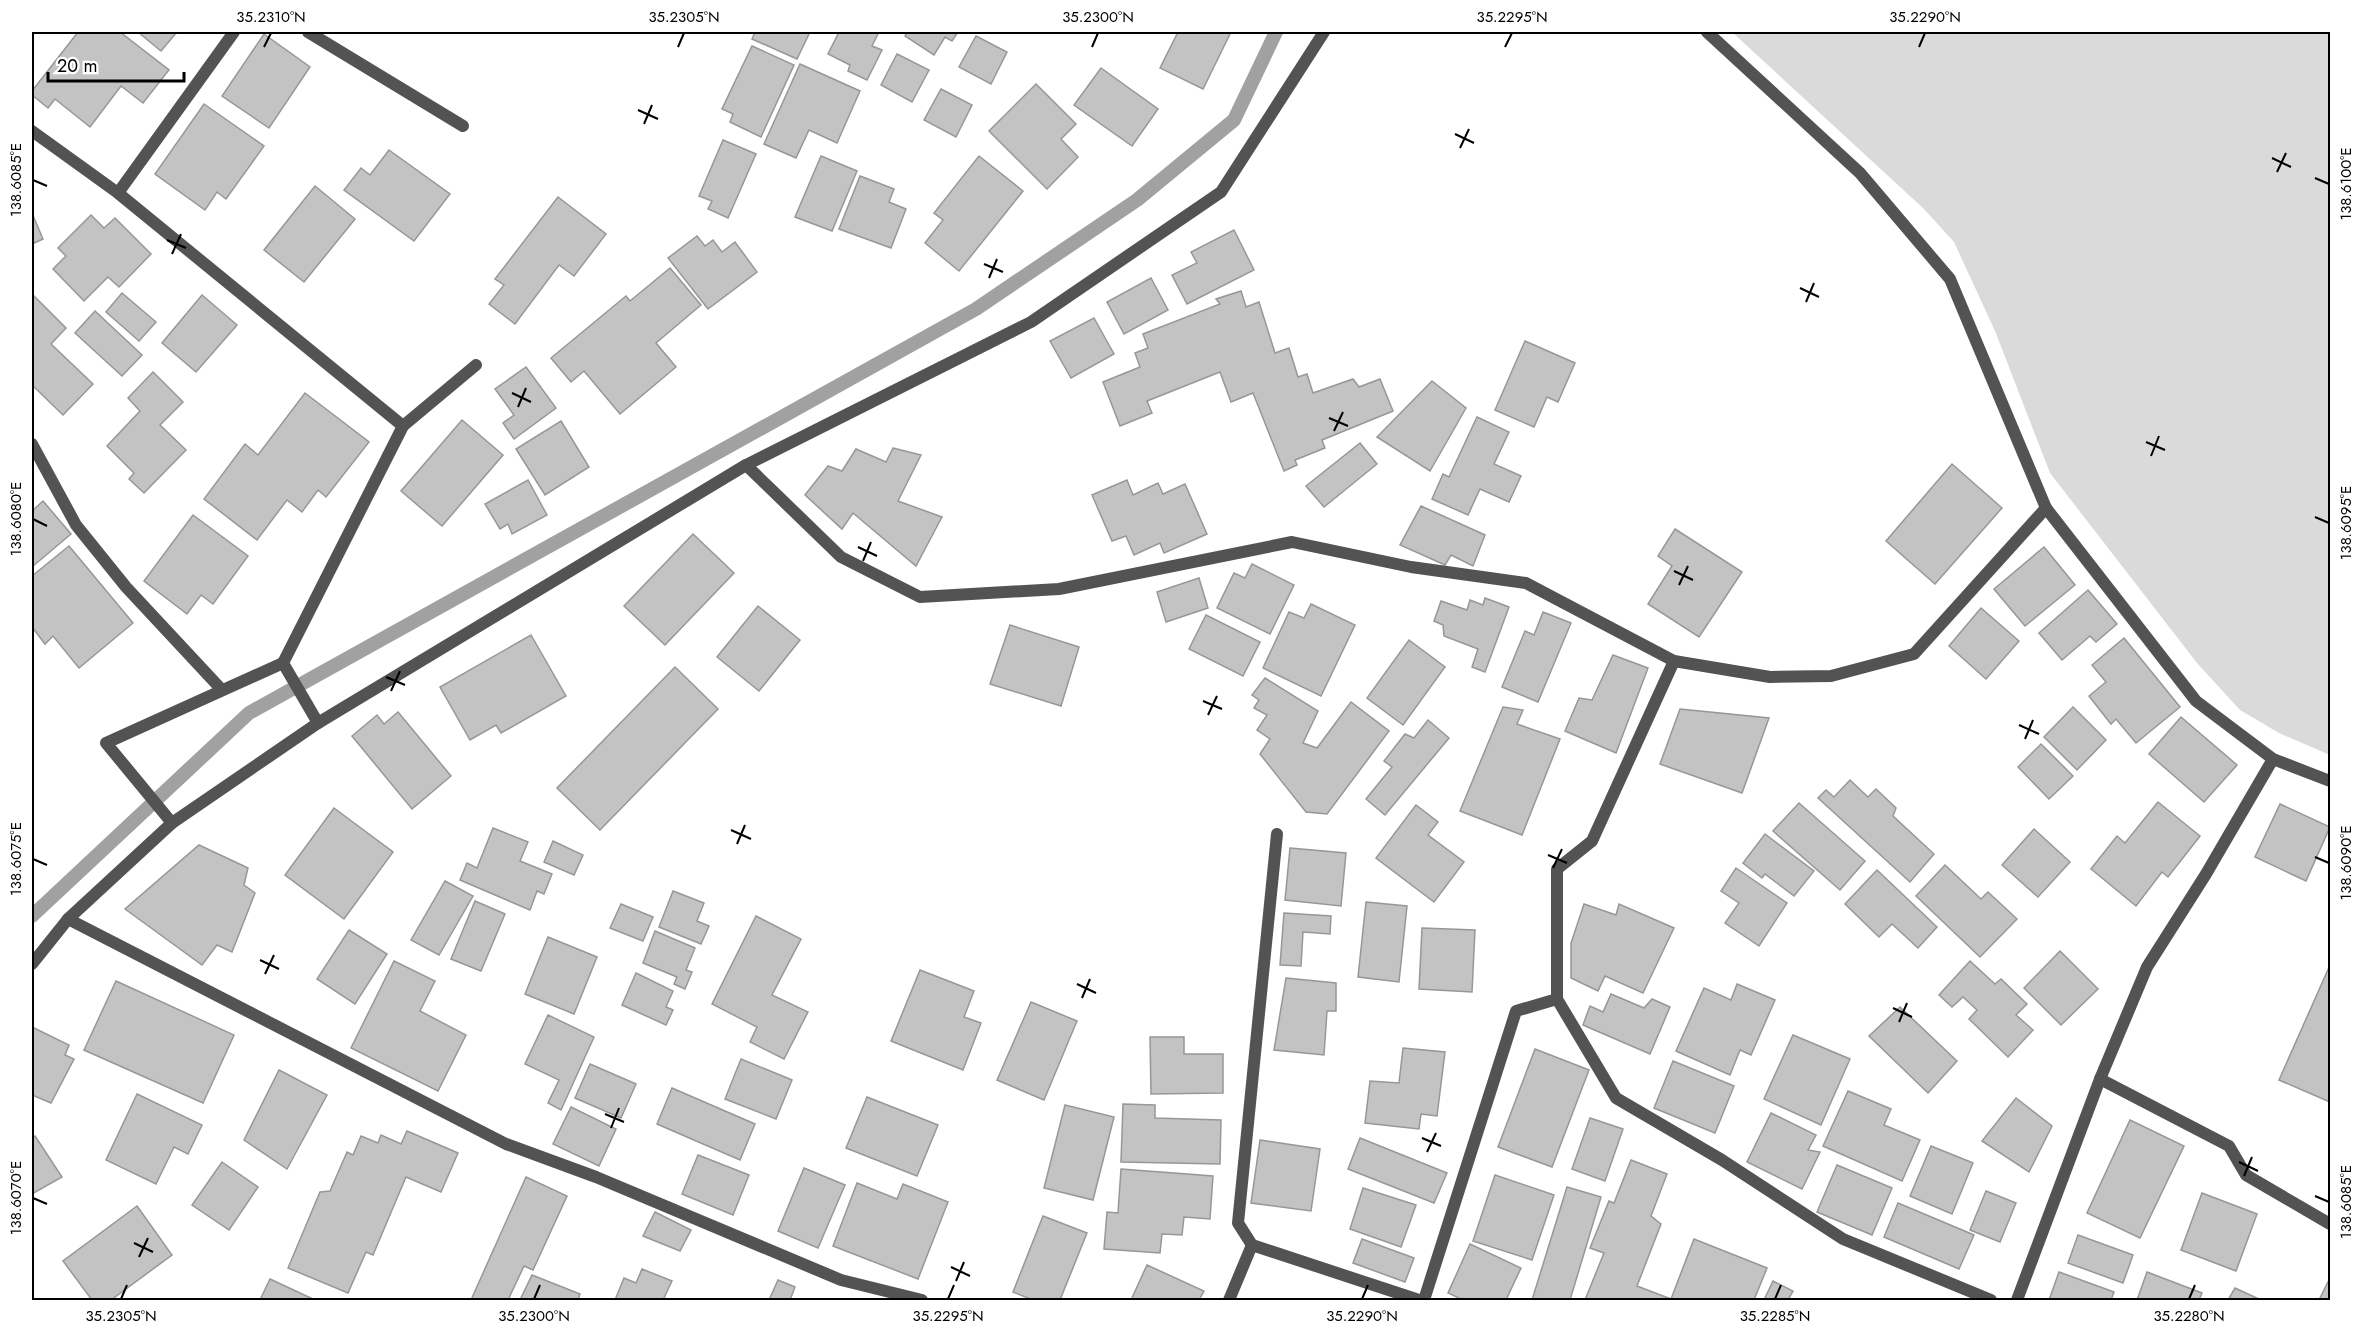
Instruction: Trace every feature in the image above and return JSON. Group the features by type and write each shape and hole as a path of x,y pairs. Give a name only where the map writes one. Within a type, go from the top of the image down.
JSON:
{"street":[{"path":"118,193 234,32"},
{"path":"308,32 463,126"},
{"path":"32,964 68,919 172,823 318,723 746,465 1031,322 1221,192 1324,32"},
{"path":"1707,32 1860,173 1950,279 2046,508 2196,701 2273,759 2331,781"},
{"path":"32,130 118,193 404,426"},
{"path":"172,823 106,743 283,663 404,426 476,365"},
{"path":"32,444 76,525 126,587 222,690"},
{"path":"746,465 840,557 921,597 1059,589 1292,542 1411,567 1526,583 1674,661 1770,677 1831,676 1914,654 2046,508"},
{"path":"1674,661 1592,841 1557,868 1557,999 1616,1098 1722,1160 1843,1239 1991,1300"},
{"path":"283,663 318,723"},
{"path":"2017,1300 2100,1079 2146,967 2206,874 2273,759"},
{"path":"1277,834 1238,1223 1252,1245 1419,1300"},
{"path":"68,919 506,1144 596,1177 841,1280 922,1300"},
{"path":"1424,1300 1516,1011 1557,999"},
{"path":"2100,1079 2229,1146 2246,1175 2331,1224"},
{"path":"1229,1300 1252,1245"}],"shaded area":[{"path":"1732,32 2330,32 2330,755 2279,733 2240,710 2197,663 2050,473 1995,331 1954,242 1924,209"}],"building":[{"path":"78,32 120,32 169,70 143,103 121,86 90,127 55,99 48,108 32,95 32,91"},
{"path":"138,32 177,32 161,51"},
{"path":"755,32 810,32 797,59 752,39"},
{"path":"839,32 879,32 872,46 882,50 867,80 848,71 850,65 828,54"},
{"path":"907,32 958,32 952,41 945,37 934,55 905,36"},
{"path":"1178,32 1231,32 1203,89 1160,68"},
{"path":"264,34 310,67 269,128 222,96"},
{"path":"976,36 1007,52 991,84 959,67"},
{"path":"752,46 794,65 761,137 730,122 733,114 722,109"},
{"path":"897,54 929,70 912,102 881,85"},
{"path":"800,64 860,91 837,143 809,130 796,158 764,144"},
{"path":"1101,68 1158,109 1132,146 1074,105"},
{"path":"1036,84 1076,124 1061,139 1078,157 1047,189 989,131"},
{"path":"941,89 972,105 956,137 924,120"},
{"path":"204,104 264,146 226,199 217,192 205,210 155,174"},
{"path":"723,140 756,154 728,218 708,209 712,201 699,196"},
{"path":"389,150 450,194 414,241 344,190 361,168 370,175"},
{"path":"821,156 857,171 832,231 795,217"},
{"path":"979,156 1023,191 959,271 925,243 943,220 934,213"},
{"path":"860,176 894,189 889,202 906,209 891,248 839,229"},
{"path":"315,186 355,219 304,282 264,250"},
{"path":"558,197 606,234 574,276 559,265 515,324 489,304 504,285 495,279"},
{"path":"32,213 43,239 32,244"},
{"path":"91,215 104,228 115,218 151,254 119,287 108,277 84,301 53,269 66,256 58,248"},
{"path":"1234,230 1254,270 1187,304 1172,275 1197,263 1191,252"},
{"path":"697,236 705,246 713,240 722,252 735,242 757,272 708,309 668,258"},
{"path":"670,268 701,305 656,343 676,367 620,414 584,371 571,382 551,358 626,296 630,301"},
{"path":"1151,278 1168,310 1124,334 1107,302"},
{"path":"1241,291 1246,307 1259,302 1275,353 1289,348 1298,377 1307,374 1313,393 1353,379 1359,387 1380,379 1393,411 1322,440 1325,448 1295,460 1297,465 1284,471 1253,393 1231,402 1220,372 1147,401 1152,413 1120,426 1103,382 1140,367 1135,353 1148,348 1143,334 1220,304 1216,299"},
{"path":"122,293 156,322 139,341 106,312"},
{"path":"32,294 66,328 51,344 93,384 63,415 32,385"},
{"path":"202,295 237,325 196,372 162,343"},
{"path":"95,311 142,355 122,376 75,333"},
{"path":"1094,318 1114,354 1071,378 1050,341"},
{"path":"1525,341 1575,363 1558,402 1547,397 1534,427 1495,410"},
{"path":"526,367 556,408 514,439 503,423 514,415 495,389"},
{"path":"153,372 183,402 160,425 186,450 144,493 129,479 134,473 107,446 140,411 128,398"},
{"path":"1432,381 1466,408 1430,471 1377,437"},
{"path":"305,393 369,442 326,497 318,490 302,512 287,500 257,540 204,499 245,444 258,455"},
{"path":"1477,417 1509,432 1494,464 1521,476 1509,502 1480,489 1468,515 1432,499 1443,474 1449,477"},
{"path":"462,420 503,455 442,526 401,491"},
{"path":"561,421 589,467 545,495 516,449"},
{"path":"1360,443 1377,464 1324,507 1306,486"},
{"path":"893,448 921,455 898,501 942,517 916,566 853,513 842,529 805,495 828,466 842,471 856,449 886,462"},
{"path":"1952,464 2002,508 1935,584 1886,541"},
{"path":"528,480 547,515 512,534 508,524 500,529 485,504"},
{"path":"1127,480 1133,495 1158,483 1163,494 1185,484 1207,534 1164,553 1160,543 1134,555 1126,536 1112,541 1092,495"},
{"path":"43,501 71,534 32,567 32,511"},
{"path":"1421,506 1485,535 1473,566 1451,555 1445,565 1400,545"},
{"path":"193,515 248,556 213,604 201,595 187,614 144,581"},
{"path":"1675,529 1742,572 1699,637 1648,604 1672,566 1658,556"},
{"path":"693,534 734,573 665,645 624,606"},
{"path":"69,546 133,623 79,668 53,636 45,644 32,627 32,576"},
{"path":"2044,547 2075,585 2025,626 1994,589"},
{"path":"1252,564 1294,585 1270,634 1217,608 1234,573 1245,578"},
{"path":"1199,578 1208,608 1166,622 1157,592"},
{"path":"2088,590 2117,624 2096,642 2090,636 2062,660 2039,633"},
{"path":"1485,598 1509,607 1485,672 1472,667 1478,649 1444,636 1443,625 1434,621 1441,601 1467,610 1470,600 1483,605"},
{"path":"1311,604 1355,625 1321,696 1263,668 1289,612 1304,618"},
{"path":"758,606 800,640 759,691 717,657"},
{"path":"1981,608 2019,641 1986,679 1949,646"},
{"path":"1543,612 1571,623 1538,702 1502,687 1525,631 1534,635"},
{"path":"1206,615 1260,642 1243,676 1189,649"},
{"path":"1010,625 1079,647 1061,706 990,684"},
{"path":"531,635 566,696 501,733 496,725 470,740 440,687"},
{"path":"2124,638 2180,707 2136,743 2116,719 2111,724 2089,696 2106,682 2092,665"},
{"path":"1409,640 1445,667 1403,725 1367,698"},
{"path":"1613,655 1648,668 1616,753 1565,731 1579,698 1592,700"},
{"path":"675,667 718,709 600,830 557,788"},
{"path":"1265,678 1318,711 1303,743 1317,748 1351,702 1389,731 1327,814 1306,812 1260,754 1270,739 1257,730 1267,715 1254,708 1259,700 1252,695"},
{"path":"1503,707 1523,710 1517,724 1560,739 1522,835 1460,811"},
{"path":"2073,707 2106,740 2077,770 2044,737"},
{"path":"1680,709 1769,718 1742,793 1660,764"},
{"path":"398,712 451,776 412,809 352,736 377,715 384,724"},
{"path":"2181,717 2237,765 2204,802 2149,754"},
{"path":"1428,720 1449,738 1385,815 1366,799 1392,767 1384,761 1405,734 1414,738"},
{"path":"2041,744 2073,776 2049,799 2018,767"},
{"path":"1850,780 1868,797 1876,789 1896,808 1893,816 1934,854 1910,882 1818,798 1826,790 1834,797"},
{"path":"2158,802 2200,836 2168,877 2162,872 2136,906 2091,869 2117,836 2125,843"},
{"path":"1799,803 1865,861 1840,890 1773,831"},
{"path":"2280,804 2330,827 2306,881 2255,857"},
{"path":"1416,805 1438,822 1428,835 1464,862 1434,902 1376,858"},
{"path":"334,808 393,852 344,919 285,875"},
{"path":"493,828 528,842 520,861 552,874 544,894 537,891 530,910 460,880 467,863 477,868"},
{"path":"2034,829 2070,862 2038,897 2002,865"},
{"path":"1765,834 1814,871 1794,896 1765,874 1762,878 1743,863"},
{"path":"553,841 583,855 574,875 544,862"},
{"path":"199,845 248,868 244,885 255,893 232,952 217,945 202,965 125,909"},
{"path":"1290,848 1346,853 1341,906 1285,900"},
{"path":"1945,865 1981,899 1988,892 2017,919 1980,957 1916,896"},
{"path":"1736,868 1787,903 1759,946 1725,923 1739,903 1721,891"},
{"path":"1877,870 1937,927 1918,948 1892,924 1879,937 1845,904"},
{"path":"445,881 473,896 439,955 411,940"},
{"path":"673,891 704,903 697,921 709,926 701,944 659,927"},
{"path":"475,901 505,914 481,971 451,959"},
{"path":"1366,902 1407,906 1399,982 1358,977"},
{"path":"621,904 653,917 643,941 610,928"},
{"path":"1584,904 1616,915 1619,904 1674,928 1643,993 1605,976 1598,991 1571,978 1571,943"},
{"path":"1284,913 1331,916 1330,934 1303,932 1301,966 1280,965"},
{"path":"756,916 801,939 772,995 808,1012 784,1059 750,1042 757,1027 712,1004"},
{"path":"1422,928 1475,930 1472,992 1419,989"},
{"path":"349,930 387,954 355,1004 317,979"},
{"path":"655,931 695,948 686,970 692,972 685,989 674,984 677,977 643,963"},
{"path":"548,937 597,957 574,1014 525,994"},
{"path":"2060,951 2098,989 2061,1025 2024,988"},
{"path":"394,961 435,981 420,1011 466,1035 438,1091 351,1048"},
{"path":"1970,961 1995,984 2001,979 2027,1004 2016,1015 2033,1030 2008,1057 1969,1019 1977,1010 1963,997 1952,1007 1939,995"},
{"path":"2330,965 2330,1102 2279,1080"},
{"path":"920,970 974,991 964,1017 981,1023 963,1070 891,1041"},
{"path":"636,973 673,991 666,1007 673,1010 666,1025 622,1005"},
{"path":"1286,978 1336,983 1336,1011 1327,1011 1324,1055 1274,1050"},
{"path":"116,981 234,1035 203,1103 84,1050"},
{"path":"1737,984 1775,1000 1751,1055 1740,1050 1730,1075 1676,1051 1704,988 1731,1000"},
{"path":"1611,994 1644,1008 1652,999 1670,1007 1650,1054 1583,1025 1590,1006 1603,1012"},
{"path":"1031,1002 1077,1021 1044,1100 997,1080"},
{"path":"1900,1007 1957,1061 1928,1093 1869,1036"},
{"path":"548,1015 594,1037 561,1110 548,1103 559,1080 525,1064"},
{"path":"32,1027 69,1045 65,1055 74,1059 51,1103 32,1095"},
{"path":"1793,1035 1850,1059 1821,1125 1764,1099"},
{"path":"1150,1037 1184,1037 1184,1054 1223,1054 1223,1093 1151,1094"},
{"path":"1403,1048 1445,1052 1437,1116 1421,1114 1419,1129 1365,1123 1370,1081 1399,1083"},
{"path":"1535,1049 1589,1070 1552,1167 1498,1147"},
{"path":"741,1059 792,1080 776,1119 725,1099"},
{"path":"1673,1061 1734,1086 1715,1133 1654,1108"},
{"path":"590,1064 636,1084 621,1118 575,1098"},
{"path":"279,1070 327,1095 287,1169 244,1140"},
{"path":"672,1088 755,1124 740,1160 657,1124"},
{"path":"1848,1091 1891,1109 1884,1125 1920,1140 1902,1181 1823,1146"},
{"path":"137,1094 202,1125 188,1154 174,1147 156,1184 106,1160"},
{"path":"867,1097 938,1125 917,1176 846,1148"},
{"path":"2016,1098 2052,1126 2029,1172 1982,1141"},
{"path":"1123,1104 1155,1105 1155,1118 1221,1120 1220,1164 1121,1162"},
{"path":"1065,1105 1114,1117 1093,1200 1044,1188"},
{"path":"571,1107 616,1129 599,1166 553,1144"},
{"path":"1771,1113 1816,1135 1808,1150 1820,1152 1802,1189 1747,1162"},
{"path":"1590,1118 1623,1129 1605,1181 1572,1169"},
{"path":"2130,1120 2184,1146 2140,1238 2087,1213"},
{"path":"407,1131 458,1153 441,1192 406,1177 373,1255 366,1252 348,1293 288,1268 320,1192 330,1191 347,1152 353,1155 361,1136 378,1143 381,1135 401,1144"},
{"path":"35,1136 62,1177 32,1194 32,1138"},
{"path":"1360,1138 1447,1173 1434,1203 1348,1169"},
{"path":"1260,1140 1320,1149 1311,1211 1251,1203"},
{"path":"1931,1146 1973,1163 1952,1214 1910,1196"},
{"path":"698,1155 749,1175 733,1215 682,1194"},
{"path":"1631,1160 1667,1174 1651,1216 1661,1224 1637,1286 1671,1299 1694,1239 1767,1268 1754,1300 1585,1300 1604,1253 1590,1248 1609,1201 1614,1203"},
{"path":"222,1162 258,1187 229,1230 192,1205"},
{"path":"1837,1165 1892,1188 1872,1235 1817,1212"},
{"path":"804,1168 845,1185 818,1248 778,1231"},
{"path":"1121,1169 1213,1176 1210,1219 1184,1217 1182,1235 1162,1234 1160,1253 1104,1249 1107,1212 1118,1213"},
{"path":"1495,1175 1554,1195 1532,1260 1473,1241"},
{"path":"526,1177 567,1196 533,1270 524,1266 508,1300 471,1300"},
{"path":"857,1183 897,1199 903,1184 948,1202 918,1279 833,1246"},
{"path":"1567,1187 1601,1197 1570,1300 1532,1300"},
{"path":"1363,1188 1416,1205 1401,1247 1350,1229"},
{"path":"1986,1191 2016,1203 2000,1242 1970,1230"},
{"path":"2202,1193 2257,1214 2236,1271 2181,1250"},
{"path":"1898,1203 1974,1235 1959,1269 1884,1237"},
{"path":"137,1206 172,1255 111,1300 92,1300 63,1261"},
{"path":"655,1212 691,1230 680,1251 643,1236"},
{"path":"1043,1216 1087,1233 1060,1300 1033,1300 1013,1292"},
{"path":"2078,1235 2133,1255 2123,1283 2068,1263"},
{"path":"1362,1239 1414,1258 1405,1282 1353,1263"},
{"path":"1470,1244 1521,1268 1506,1300 1463,1300 1448,1293"},
{"path":"1147,1265 1204,1291 1199,1300 1131,1300"},
{"path":"642,1269 672,1281 664,1298 670,1300 615,1300 624,1278 636,1283"},
{"path":"2059,1272 2114,1292 2111,1300 2049,1300"},
{"path":"2147,1272 2202,1293 2199,1300 2137,1300"},
{"path":"532,1275 580,1294 578,1300 520,1300"},
{"path":"270,1279 315,1300 260,1300"},
{"path":"778,1280 795,1287 790,1300 769,1300"},
{"path":"2329,1280 2330,1300 2319,1300"},
{"path":"1773,1281 1793,1291 1788,1300 1764,1300"},
{"path":"2235,1288 2261,1300 2228,1300"}],"waterway":[{"path":"32,916 249,713 976,309 1137,200 1234,120 1276,32"}]}
